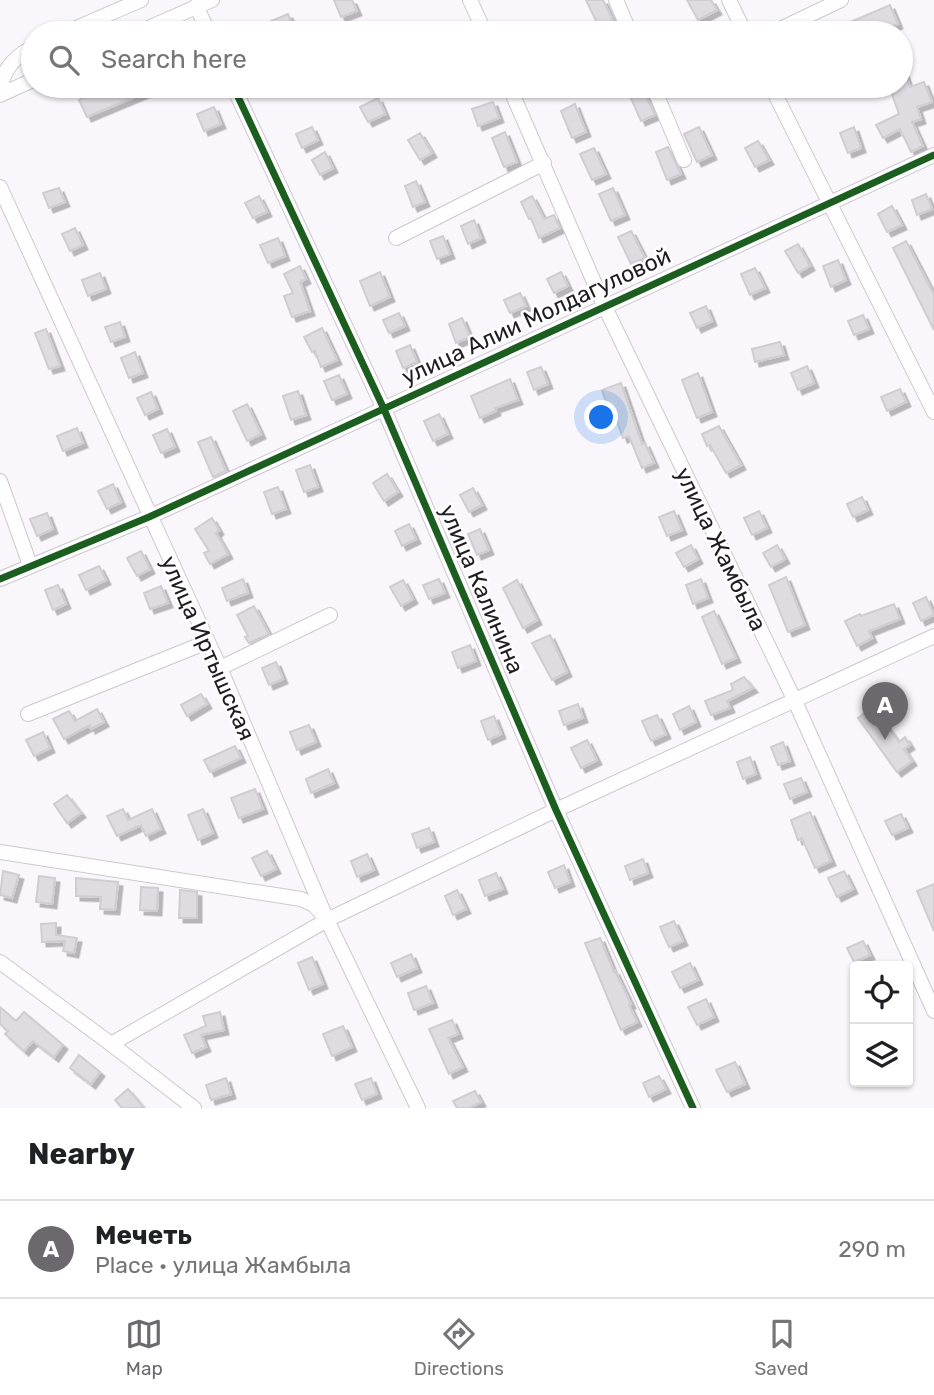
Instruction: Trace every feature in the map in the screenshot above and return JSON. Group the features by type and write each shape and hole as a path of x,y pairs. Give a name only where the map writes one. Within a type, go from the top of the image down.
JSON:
{"street":[{"path":"93,21 141,0"},
{"path":"163,21 212,0"},
{"path":"470,0 480,21"},
{"path":"616,0 625,21"},
{"path":"729,0 739,21"},
{"path":"797,21 841,0"},
{"path":"196,6 203,21"},
{"path":"21,55 12,61 1,82 1,94 21,85"},
{"name":"улица Калинина","path":"239,98 383,407 556,810 693,1108"},
{"name":"улица Жамбыла","path":"514,98 604,306 794,699 934,1011"},
{"path":"658,98 684,160"},
{"path":"777,98 934,412"},
{"name":"улица Алии Молдагуловой","path":"0,579 149,517 934,155"},
{"path":"396,238 544,163"},
{"name":"улица Иртышская","path":"0,187 220,668 327,920 418,1108"},
{"path":"0,481 30,565"},
{"path":"220,668 330,615"},
{"path":"111,1044 327,920 556,810 934,636"},
{"path":"28,714 207,642"},
{"path":"0,852 301,899 314,905 327,920"},
{"path":"0,962 194,1108"}],"building":[{"path":"334,0 352,0 357,11 341,17"},
{"path":"586,0 603,0 613,21 596,21"},
{"path":"687,0 711,0 717,10 698,20"},
{"path":"890,5 897,21 853,21"},
{"path":"288,14 291,21 271,21"},
{"path":"924,82 932,102 917,107 921,119 912,122 923,146 911,152 900,129 883,138 876,125 899,114 893,98 913,98 913,86"},
{"path":"83,98 132,98 87,117 79,100"},
{"path":"378,98 385,114 368,122 360,107"},
{"path":"631,98 647,98 655,115 641,121"},
{"path":"493,102 499,118 478,126 472,109"},
{"path":"575,104 586,132 572,138 561,111"},
{"path":"214,107 221,124 204,131 197,114"},
{"path":"312,127 318,140 302,148 296,134"},
{"path":"699,127 712,155 697,162 684,134"},
{"path":"854,127 861,148 848,153 840,133"},
{"path":"505,132 517,162 504,167 492,138"},
{"path":"420,133 432,153 420,160 408,140"},
{"path":"758,141 769,160 755,167 745,148"},
{"path":"668,147 681,174 667,180 656,152"},
{"path":"594,148 606,174 592,180 580,154"},
{"path":"325,152 333,168 320,175 312,160"},
{"path":"416,181 425,202 413,207 405,186"},
{"path":"59,188 65,202 49,208 43,193"},
{"path":"613,188 625,215 611,221 599,194"},
{"path":"926,194 932,209 917,215 912,200"},
{"path":"259,196 267,212 253,218 245,203"},
{"path":"532,196 544,219 554,215 560,228 539,238 521,202"},
{"path":"892,206 902,225 887,232 878,214"},
{"path":"474,220 481,238 468,244 461,226"},
{"path":"75,228 83,245 70,251 62,234"},
{"path":"631,231 645,258 631,264 618,237"},
{"path":"443,236 450,254 437,259 430,241"},
{"path":"278,238 285,256 268,263 260,245"},
{"path":"906,241 934,295 934,330 893,248"},
{"path":"798,244 810,266 798,273 785,251"},
{"path":"838,260 846,280 831,287 823,266"},
{"path":"300,266 306,279 300,282 310,311 292,317 284,296 293,293 284,274"},
{"path":"755,268 765,288 750,295 741,274"},
{"path":"380,272 390,297 370,306 360,281"},
{"path":"561,272 568,286 554,293 547,279"},
{"path":"100,273 106,289 88,296 82,280"},
{"path":"520,293 526,306 510,313 504,300"},
{"path":"706,306 712,321 697,328 690,313"},
{"path":"399,313 405,326 389,333 383,320"},
{"path":"863,315 869,329 854,335 848,321"},
{"path":"462,318 470,337 456,343 449,324"},
{"path":"120,322 125,337 111,342 105,327"},
{"path":"322,328 337,360 321,367 315,351 312,352 304,337"},
{"path":"46,329 60,366 49,369 35,333"},
{"path":"780,342 784,355 755,362 752,349"},
{"path":"410,345 417,362 403,368 396,351"},
{"path":"135,352 143,373 129,378 121,358"},
{"path":"807,366 814,383 798,390 791,373"},
{"path":"541,367 548,384 534,390 527,372"},
{"path":"698,373 712,412 697,418 682,380"},
{"path":"339,375 347,394 332,400 324,381"},
{"path":"510,379 518,400 495,408 496,411 480,418 471,396"},
{"path":"621,383 642,444 645,443 654,463 642,468 629,436 623,438 612,407 608,408 602,390"},
{"path":"900,389 906,402 887,411 881,397"},
{"path":"298,391 306,415 291,420 283,396"},
{"path":"151,392 158,409 145,415 137,398"},
{"path":"247,404 261,434 247,441 233,411"},
{"path":"439,414 448,434 433,441 424,421"},
{"path":"719,426 741,465 726,473 702,434"},
{"path":"77,428 83,443 63,451 57,436"},
{"path":"167,429 175,447 161,453 153,435"},
{"path":"211,437 226,471 213,477 198,442"},
{"path":"310,465 318,487 304,492 296,470"},
{"path":"387,474 398,492 384,501 373,483"},
{"path":"113,484 121,502 107,509 98,491"},
{"path":"278,487 286,509 272,514 264,492"},
{"path":"473,488 482,505 469,512 460,495"},
{"path":"862,497 868,510 853,517 847,504"},
{"path":"674,511 682,530 667,536 659,517"},
{"path":"759,511 767,528 752,535 744,518"},
{"path":"47,513 53,529 37,536 30,519"},
{"path":"212,518 219,530 216,533 228,554 210,564 204,553 209,551 195,529"},
{"path":"409,524 416,539 402,546 395,531"},
{"path":"480,529 489,550 477,555 468,534"},
{"path":"691,545 698,559 684,567 676,553"},
{"path":"777,545 785,559 771,567 763,553"},
{"path":"141,551 150,569 137,576 127,558"},
{"path":"99,566 106,580 86,590 79,575"},
{"path":"786,577 805,625 788,632 769,585"},
{"path":"243,579 248,593 227,601 222,588"},
{"path":"439,579 445,593 429,599 423,585"},
{"path":"701,579 708,598 693,604 686,585"},
{"path":"403,580 413,599 401,606 390,587"},
{"path":"517,580 537,620 523,628 503,588"},
{"path":"58,585 66,604 53,610 45,590"},
{"path":"161,586 168,603 150,609 144,593"},
{"path":"926,597 934,615 921,621 913,603"},
{"path":"894,604 900,619 869,631 872,638 857,646 845,621"},
{"path":"254,606 269,634 249,643 237,615"},
{"path":"714,611 736,658 722,664 702,617"},
{"path":"550,635 567,672 552,680 532,643"},
{"path":"470,645 476,661 458,668 452,652"},
{"path":"276,662 283,679 269,685 262,668"},
{"path":"744,677 753,688 727,701 730,708 711,715 705,701 733,690 731,684"},
{"path":"201,694 207,704 187,716 181,705"},
{"path":"578,704 583,718 564,725 559,711"},
{"path":"689,706 696,722 680,730 673,714"},
{"path":"873,707 899,742 905,737 910,745 904,749 912,761 897,772 858,718"},
{"path":"97,709 104,722 91,729 90,725 64,739 53,719 69,711 75,721"},
{"path":"657,715 666,734 651,741 642,721"},
{"path":"494,716 501,734 488,740 481,721"},
{"path":"309,725 316,742 297,750 290,732"},
{"path":"43,732 50,748 34,756 26,740"},
{"path":"587,740 597,760 581,768 571,748"},
{"path":"783,742 790,761 778,765 771,747"},
{"path":"235,746 241,758 210,772 204,760"},
{"path":"750,757 756,774 743,779 737,762"},
{"path":"328,769 334,783 311,793 306,779"},
{"path":"801,778 807,792 790,799 784,784"},
{"path":"255,789 263,809 239,818 231,798"},
{"path":"67,795 81,813 67,823 54,804"},
{"path":"123,809 128,820 152,809 161,829 146,836 141,825 117,836 107,816"},
{"path":"203,809 213,833 198,840 188,815"},
{"path":"810,812 831,861 815,868 802,838 798,840 791,820"},
{"path":"901,814 908,828 892,835 885,821"},
{"path":"429,828 434,842 417,848 412,834"},
{"path":"267,851 276,869 261,876 252,858"},
{"path":"367,854 374,870 357,877 351,861"},
{"path":"643,859 648,873 630,880 625,866"},
{"path":"564,865 570,882 555,888 548,872"},
{"path":"3,871 19,875 12,898 0,895"},
{"path":"844,871 853,889 837,897 828,878"},
{"path":"496,873 503,889 485,896 479,880"},
{"path":"39,876 55,878 52,904 36,902"},
{"path":"76,878 118,882 115,910 100,909 101,897 76,896"},
{"path":"934,884 934,931 917,891"},
{"path":"141,887 158,888 157,911 140,910"},
{"path":"180,890 197,892 197,918 179,918"},
{"path":"457,890 466,909 453,915 445,896"},
{"path":"674,921 683,941 669,947 660,927"},
{"path":"56,923 56,935 77,938 74,953 63,951 65,941 42,942 41,924"},
{"path":"600,938 637,1022 621,1030 585,943"},
{"path":"863,941 870,955 854,961 847,948"},
{"path":"411,954 417,968 397,977 391,963"},
{"path":"312,957 323,984 309,990 298,963"},
{"path":"690,963 698,980 680,988 672,972"},
{"path":"426,986 433,1003 414,1010 408,993"},
{"path":"706,999 714,1017 697,1025 688,1007"},
{"path":"0,1007 16,1021 24,1012 63,1045 54,1057 33,1041 24,1051 5,1034 8,1031 0,1024"},
{"path":"220,1012 224,1030 201,1035 206,1047 192,1053 184,1035 206,1026 203,1016"},
{"path":"452,1020 458,1034 448,1038 463,1067 449,1074 429,1029"},
{"path":"343,1026 352,1047 332,1056 323,1034"},
{"path":"79,1055 100,1072 91,1084 70,1068"},
{"path":"735,1062 745,1084 727,1092 716,1070"},
{"path":"659,1076 666,1089 649,1097 643,1083"},
{"path":"226,1078 231,1094 211,1100 206,1085"},
{"path":"371,1078 377,1094 362,1100 355,1084"},
{"path":"128,1089 144,1108 122,1108 115,1100"},
{"path":"475,1091 481,1102 469,1108 457,1108 453,1101"}],"cycle path":[{"path":"239,98 383,407 556,810 693,1108"},
{"path":"0,579 149,517 934,155"}],"place":[{"name":"Мечеть","path":"885,740"}]}
